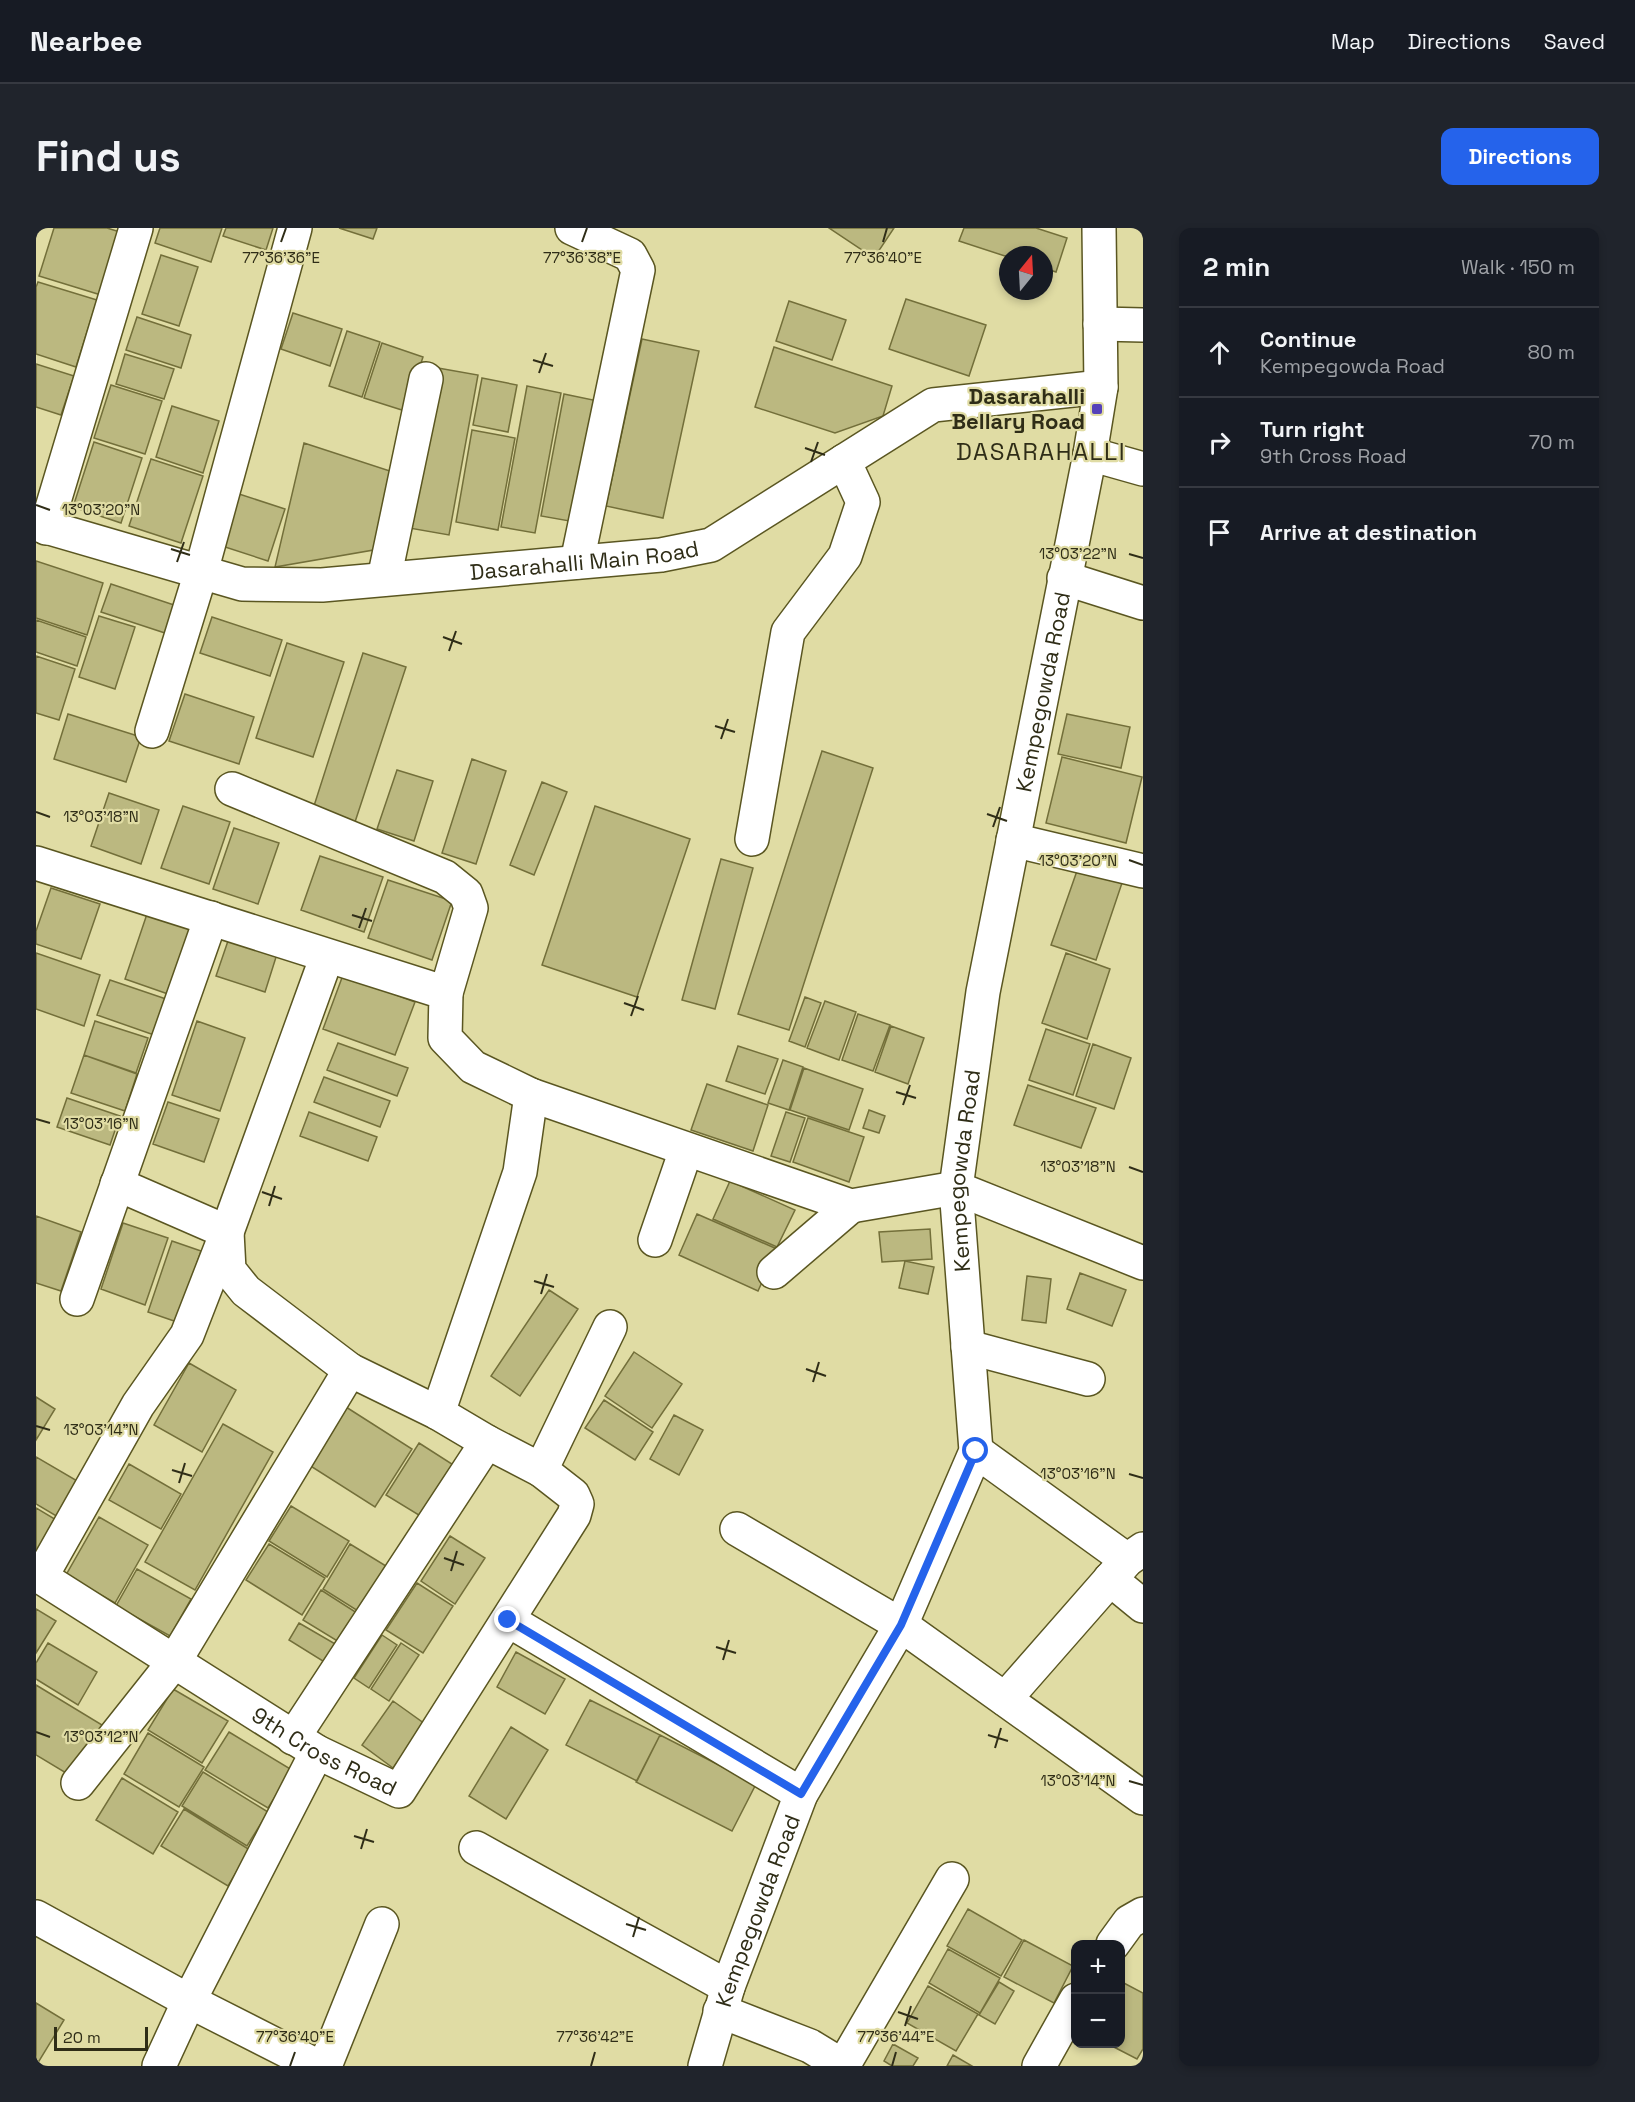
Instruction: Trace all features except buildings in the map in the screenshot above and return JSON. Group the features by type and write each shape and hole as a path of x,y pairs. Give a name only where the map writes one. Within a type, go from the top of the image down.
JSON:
{"street":[{"path":"41,526 136,228"},
{"path":"152,731 201,572 295,228"},
{"path":"572,228 630,255 638,270 577,562"},
{"name":"Kempegowda Road","path":"705,2066 724,1999 801,1794 901,1625 976,1451 956,1188 983,992 1090,454 1101,387 1099,228"},
{"path":"1100,324 1143,325"},
{"path":"384,579 426,379"},
{"name":"Dasarahalli Main Road","path":"41,526 242,584 322,585 661,555 711,546 933,405 1101,387"},
{"path":"1090,454 1143,469"},
{"path":"752,839 788,632 845,556 863,502 844,461"},
{"path":"1064,578 1143,603"},
{"path":"232,789 445,878 466,894 471,908 446,993 445,1038 473,1067 531,1095 851,1206 956,1188 1143,1263"},
{"path":"1013,840 1143,871"},
{"path":"36,863 446,993"},
{"path":"77,1299 211,918"},
{"path":"38,1575 138,1405 187,1335 227,1232 327,956"},
{"path":"438,1413 520,1172 531,1095"},
{"path":"656,1240 686,1150"},
{"path":"117,1184 227,1232"},
{"path":"774,1272 851,1206"},
{"path":"227,1232 229,1269 246,1291 350,1370 438,1413 541,1470 573,1495 577,1504 574,1515 508,1620 801,1794"},
{"path":"541,1470 610,1327"},
{"path":"968,1347 1088,1378"},
{"path":"78,1783 174,1662 350,1370"},
{"path":"159,2066 305,1745 487,1442"},
{"path":"976,1451 1127,1563 1143,1606"},
{"path":"738,1529 901,1625 1143,1798"},
{"path":"1005,1699 1127,1563"},
{"name":"9th Cross Road","path":"38,1575 305,1745 399,1791 508,1620"},
{"path":"476,1848 724,1999 843,2066 952,1879"},
{"path":"1116,1940 1129,1922 1143,1914"},
{"path":"36,1917 189,2001 317,2066"},
{"path":"325,2066 382,1924"},
{"path":"1039,2066 1071,2009"}],"place":[{"name":"Dasarahalli Bellary Road","path":"1097,409"}],"district":[{"name":"DASARAHALLI","path":"1041,451"}],"route":[{"path":"508,1620 801,1794 901,1625 976,1451"}]}
